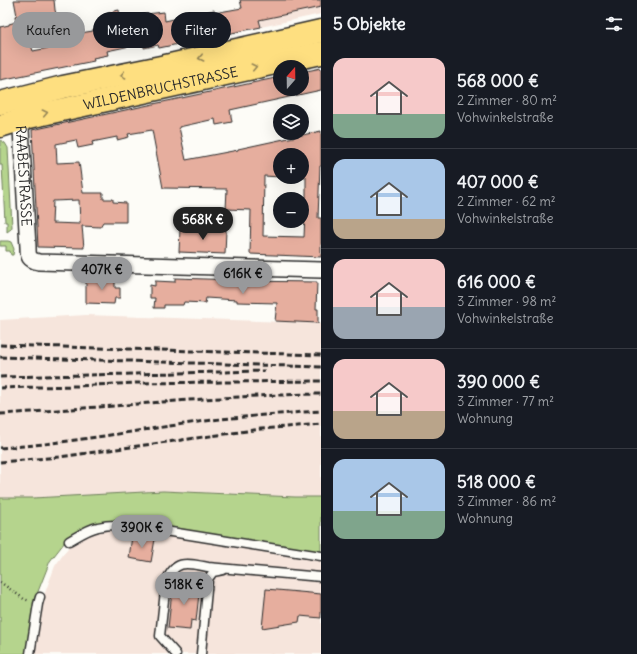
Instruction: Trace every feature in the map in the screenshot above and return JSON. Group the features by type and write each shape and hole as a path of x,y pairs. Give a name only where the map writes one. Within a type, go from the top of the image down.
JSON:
{"main road":[{"name":"WILDENBRUCHSTRASSE","path":"0,103 63,87 321,31"},
{"name":"WILDENBRUCHSTRASSE","path":"0,126 29,117 321,52"}],"street":[{"name":"RAABESTRASSE","path":"42,93 22,108 21,119 28,252 29,256 33,260 39,262 321,270"}],"lane":[{"path":"69,541 98,526 118,525 146,528 321,556"},
{"path":"176,654 160,636 166,582 169,574 174,568 190,564 321,578"},
{"path":"201,654 208,579 213,572 227,569"},
{"path":"30,654 39,600"}],"path":[{"path":"0,582 24,599 39,600"}],"shaded area":[{"path":"255,0 321,0 321,14 261,27"},
{"path":"86,315 321,324 321,497 163,491 33,498 0,498 0,320"},
{"path":"115,527 147,530 321,559 321,654 33,654 43,598 55,566 70,545 83,536"}],"green space":[{"path":"0,140 5,143 8,148 12,227 7,232 7,222 5,222 2,165 0,165"},
{"path":"0,241 11,242 14,249 13,255 11,255 10,251 6,251 6,246 0,246"},
{"path":"163,491 321,497 321,554 119,522 96,523 68,538 50,561 33,607 26,654 0,654 0,498 33,498"}],"building":[{"path":"14,0 54,0 56,12 16,12"},
{"path":"240,0 321,0 321,7 259,20 261,27 231,33 231,12 220,12 242,8"},
{"path":"119,10 119,12 109,12"},
{"path":"163,12 165,21 171,20 171,46 163,47"},
{"path":"12,23 12,48 32,48 33,51 49,48 85,48 85,32 93,31 93,48 121,48 107,51 108,55 93,58 94,61 0,80 0,27"},
{"path":"321,68 321,90 309,93 309,71"},
{"path":"273,78 273,96 294,96 230,110 232,122 216,125 215,119 179,127 186,160 280,140 309,140 309,134 321,131 321,166 318,218 321,218 321,257 250,254 251,210 226,209 227,189 163,188 152,130 128,134 129,137 117,140 117,137 92,142 93,145 78,148 76,140 56,144 57,163 79,162 83,193 103,193 103,199 113,199 113,202 126,203 126,222 103,222 100,227 82,226 84,248 38,247 32,130","holes":["79,200 80,224 52,223 53,201"]},
{"path":"180,229 226,230 225,254 179,252"},
{"path":"109,275 115,282 115,288 120,288 120,298 115,298 114,304 86,303 86,279 106,280"},
{"path":"175,278 236,281 317,282 316,309 318,309 318,323 275,321 277,303 237,302 237,300 206,298 205,303 184,302 183,305 164,305 164,308 154,308 155,298 150,298 150,285 155,286 155,281 175,282"},
{"path":"132,536 155,539 151,562 129,558"},
{"path":"173,582 200,585 196,621 191,620 190,630 168,628"},
{"path":"266,589 321,594 321,618 300,616 299,622 262,628"}],"railway":[{"path":"0,345 321,355"},
{"path":"0,357 321,367"},
{"path":"0,377 265,371"},
{"path":"0,388 136,383 321,381"},
{"path":"0,414 218,398 321,394"},
{"path":"0,448 55,443 221,419 321,411"},
{"path":"0,462 59,457 261,429 321,424"}]}
